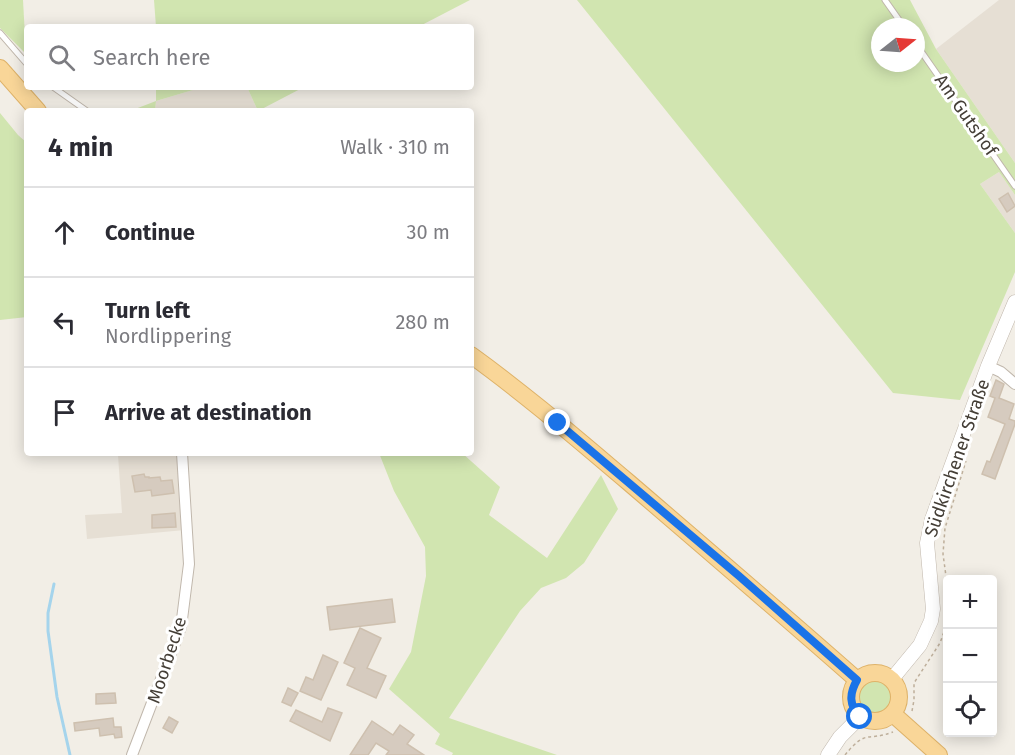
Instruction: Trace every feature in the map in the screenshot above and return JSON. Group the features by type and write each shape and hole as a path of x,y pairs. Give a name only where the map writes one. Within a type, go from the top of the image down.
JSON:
{"main road":[{"path":"0,68 35,108"},
{"path":"474,357 558,423 739,576 857,680"},
{"path":"871,673 886,675 892,680 900,694 898,718 876,722 860,717 851,703 851,695 857,680 871,673"},
{"path":"898,718 939,755"}],"street":[{"name":"Südkirchener Straße","path":"892,680 920,645 931,621 933,609 927,543 932,519 988,366 1015,302"},
{"path":"988,366 1001,372 1015,384"},
{"name":"Moorbecke","path":"132,755 181,627 189,564 182,456"},
{"path":"828,755 840,737 860,717"}],"lane":[{"path":"885,0 898,18"},
{"path":"0,33 24,61"},
{"name":"Am Gutshof","path":"925,57 1015,186"},
{"path":"58,90 83,108"}],"path":[{"path":"946,575 943,554 945,528 966,458"},
{"path":"845,755 863,737 890,734 897,729 898,718 912,710 914,683 940,643 945,629"}],"shaded area":[{"path":"999,0 1015,0 1015,163 936,49"},
{"path":"193,90 248,90 257,108 155,108 156,101"},
{"path":"999,172 1015,195 1015,233 980,184"},
{"path":"118,456 180,456 185,530 87,539 85,515 122,513"}],"green space":[{"path":"0,0 23,0 24,52 0,28"},
{"path":"154,0 470,0 424,24 156,24"},
{"path":"577,0 910,0 920,18 871,18 871,72 925,72 925,28 936,49 1015,163 1015,195 999,172 980,184 1015,233 1015,272 960,400 893,393"},
{"path":"156,90 193,90 156,101"},
{"path":"248,90 298,90 264,108 257,108"},
{"path":"156,101 155,108 138,108"},
{"path":"0,113 24,140 24,317 0,320"},
{"path":"380,456 465,456 500,487 489,515 547,558 601,475 618,509 584,563 566,578 541,588 520,611 449,718 557,755 452,755 453,753 435,744 440,734 389,689 411,652 426,576 425,547 394,491"},
{"path":"875,679 888,684 893,697 888,710 875,715 862,710 857,697 862,684"}],"building":[{"path":"1008,193 1015,206 1007,212 999,199"},
{"path":"996,380 1004,384 999,398 1014,404 1009,419 1015,421 1015,424 995,479 982,474 987,461 990,462 1005,424 988,417 995,398 990,396"},
{"path":"144,474 149,478 160,477 161,481 172,480 174,493 152,496 151,490 135,492 132,476"},
{"path":"175,513 176,527 152,528 152,515"},
{"path":"392,599 395,622 330,630 327,607"},
{"path":"360,628 381,638 367,668 386,676 376,698 347,685 355,668 344,663"},
{"path":"323,655 338,662 321,700 300,691 306,677 313,680"},
{"path":"288,688 298,693 291,706 282,702"},
{"path":"115,693 116,703 96,704 96,694"},
{"path":"328,708 342,713 330,741 290,721 296,710 322,722"},
{"path":"169,717 178,722 172,733 163,728"},
{"path":"113,718 114,727 121,727 122,737 115,738 114,734 100,736 99,728 75,731 74,723"},
{"path":"372,721 393,735 400,725 414,735 407,744 424,755 386,755 389,751 376,743 368,755 350,755"}],"waterway":[{"path":"54,584 48,613 48,631 57,697 70,755"}],"route":[{"path":"558,423 739,576 857,680 853,687 851,703 860,717"}]}
